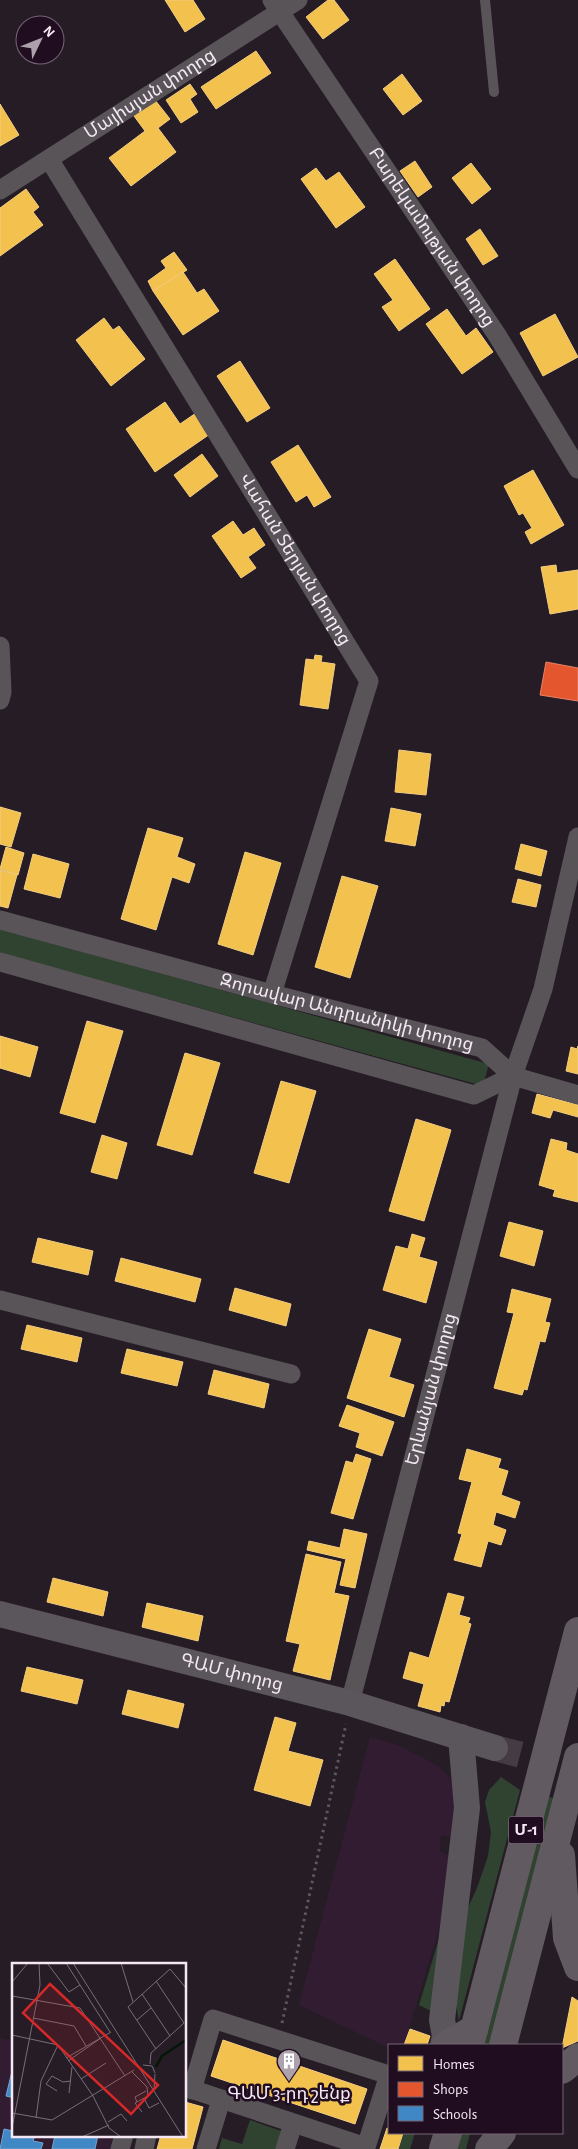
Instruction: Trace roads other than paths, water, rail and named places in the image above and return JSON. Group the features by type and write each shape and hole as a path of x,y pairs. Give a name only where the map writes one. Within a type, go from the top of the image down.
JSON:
{"highway":[{"name":"Մ-1","path":"472,2037 578,1631"},
{"name":"Մ-1","path":"503,2044 560,1834 578,1757"},
{"path":"560,1834 567,1938 578,1966"},
{"path":"448,2044 472,2037"},
{"path":"563,2069 578,2057"},
{"path":"443,2149 448,2134"},
{"path":"475,2149 480,2134"},
{"path":"489,2149 501,2134"}],"street":[{"name":"Մայիսյան փողոց","path":"0,190 275,6 298,0"},
{"name":"Բարեկամության փողոց","path":"275,6 497,335 578,469"},
{"name":"Վահան Տերյան փողոց","path":"49,159 369,681 272,994"},
{"path":"0,646 1,694"},
{"path":"513,1076 543,988 578,837"},
{"name":"Զորավար Անդրանիկի փողոց","path":"0,920 272,994 482,1048 513,1076"},
{"path":"0,962 474,1095 513,1076 578,1095"},
{"name":"Երևանյան փողոց","path":"350,1703 513,1076"},
{"path":"0,1300 291,1374"},
{"name":"ԳԱՄ փողոց","path":"0,1614 350,1703 495,1748"},
{"path":"444,2044 445,2036 442,2020 467,1808 461,1737"},
{"path":"388,2075 213,2019 188,2088 366,2147 388,2078"},
{"path":"206,2149 221,2100"},
{"path":"285,2149 293,2124"},
{"path":"120,2149 124,2136"},
{"path":"144,2149 147,2136"}],"lane":[{"path":"485,0 494,92"}],"tunnel":[{"path":"495,1748 578,1770"}],"place":[{"name":"ԳԱՄ 3-րդ շենք","path":"289,2082"}]}
